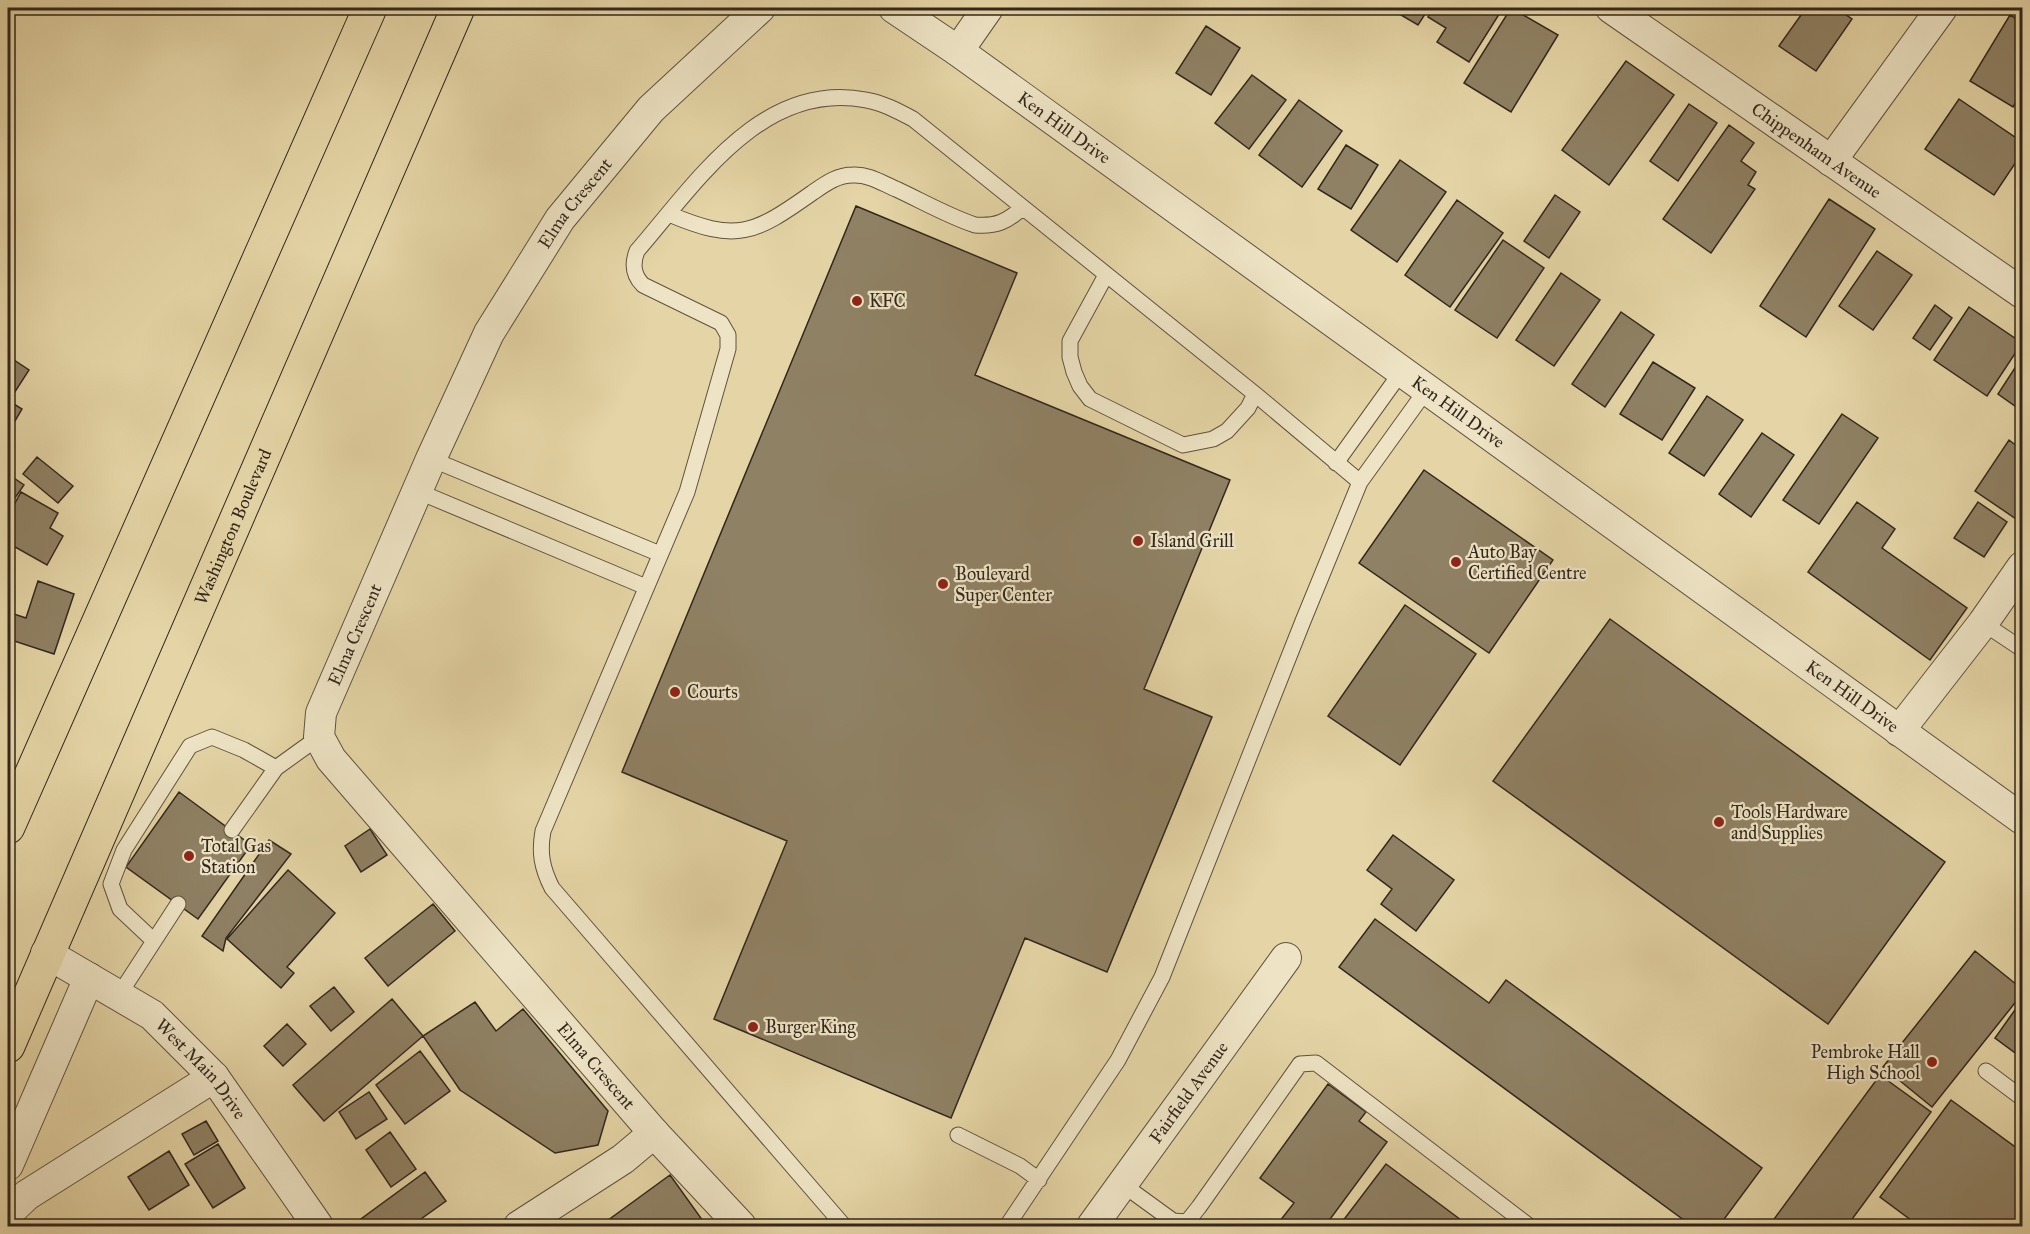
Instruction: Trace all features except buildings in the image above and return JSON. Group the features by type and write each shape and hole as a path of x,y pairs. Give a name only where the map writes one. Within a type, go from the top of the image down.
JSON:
{"highway":[{"path":"8,827 370,8"},
{"name":"Washington Boulevard","path":"8,1046 46,953 458,8"}],"street":[{"name":"Elma Crescent","path":"741,1227 654,1133 331,759 319,737 321,713 417,491 489,333 561,219 651,109 760,8"},
{"name":"Ken Hill Drive","path":"894,8 958,51 2022,819"},
{"path":"958,51 988,8"},
{"name":"Chippenham Avenue","path":"1611,8 2022,294"},
{"path":"1830,161 1942,8"},
{"path":"1899,731 1983,623 2022,567"},
{"name":"West Main Drive","path":"46,953 152,1015 214,1077 318,1227"},
{"name":"Fairfield Avenue","path":"1093,1226 1286,958"},
{"path":"8,1165 89,978"},
{"path":"8,1213 27,1195 214,1077"},
{"path":"519,1227 623,1159 654,1133"}],"lane":[{"path":"844,1227 552,888 543,868 540,846 543,831 687,492 729,342 725,328 715,319 643,285 635,274 634,262 637,251 718,156 747,130 782,111 819,99 843,97 868,100 913,119 1255,394 1360,482"},
{"path":"669,214 701,227 720,231 741,231 760,226 778,217 835,178 855,174 875,180 975,225 986,226 1006,221 1022,207"},
{"path":"1106,274 1070,341 1070,357 1074,372 1080,386 1090,399 1183,445 1213,439 1227,431 1248,408 1255,394"},
{"path":"1336,463 1402,371"},
{"path":"1007,1227 1118,1060 1162,977 1360,482 1427,389"},
{"path":"432,459 660,554"},
{"path":"417,491 646,587"},
{"path":"1983,623 2022,650"},
{"path":"154,941 120,909 111,884 124,850 190,746 212,737 244,750 276,768"},
{"path":"232,830 276,768 319,737"},
{"path":"119,995 178,904"},
{"path":"1122,1184 1173,1221 1186,1221 1199,1207 1300,1064 1317,1063 1529,1227"},
{"path":"1986,1071 2022,1098"},
{"path":"958,1135 1020,1166 1039,1180"}],"place":[{"name":"KFC","path":"857,301"},
{"name":"Island Grill","path":"1138,541"},
{"name":"Auto Bay Certified Centre","path":"1456,562"},
{"name":"Boulevard Super Center","path":"943,584"},
{"name":"Courts","path":"675,692"},
{"name":"Tools Hardware and Supplies","path":"1719,822"},
{"name":"Total Gas Station","path":"189,856"},
{"name":"Burger King","path":"753,1027"},
{"name":"Pembroke Hall High School","path":"1932,1062"}]}
